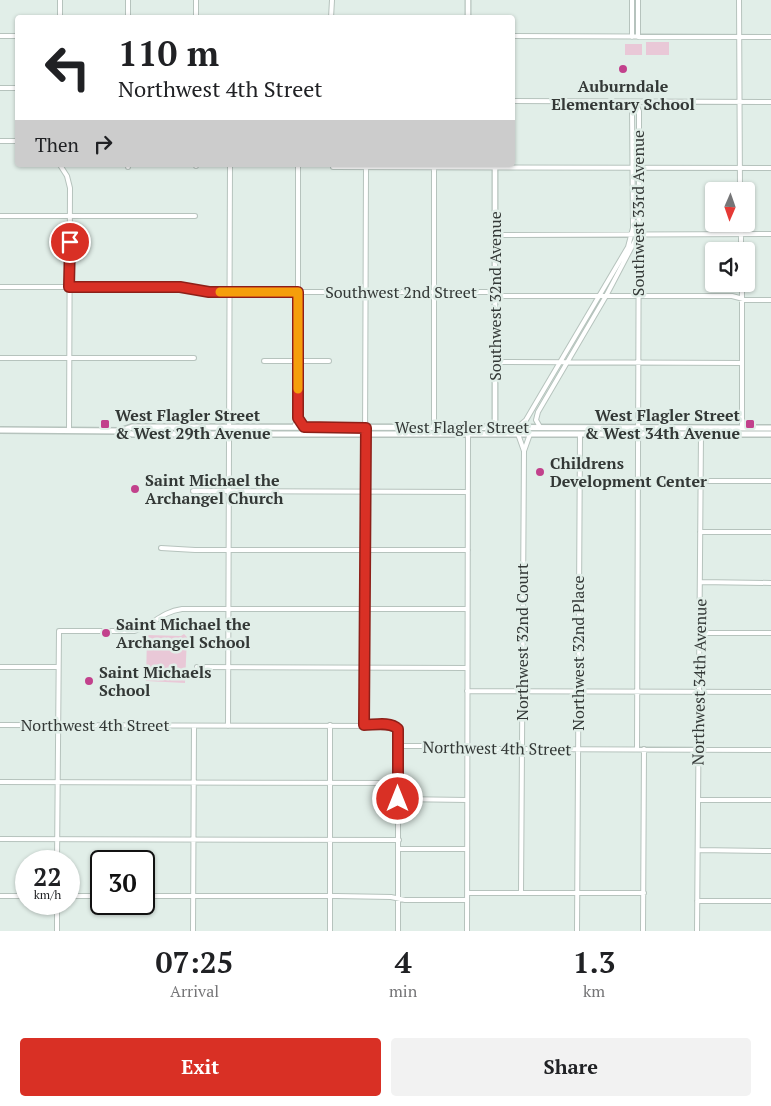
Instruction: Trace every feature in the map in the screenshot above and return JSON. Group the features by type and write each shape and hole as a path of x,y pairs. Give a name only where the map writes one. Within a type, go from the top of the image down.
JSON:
{"main road":[{"name":"West Flagler Street","path":"0,430 123,430 132,427 771,428"},
{"path":"163,434 175,428"},
{"path":"463,428 468,434"},
{"path":"495,428 503,434"},
{"name":"West Flagler Street","path":"123,430 132,434 771,434"}],"street":[{"path":"60,0 60,15"},
{"path":"128,0 128,15"},
{"path":"196,0 196,15"},
{"path":"332,0 332,15"},
{"path":"468,0 468,15"},
{"path":"632,0 632,37"},
{"path":"638,0 638,37"},
{"path":"739,0 740,182"},
{"path":"0,36 15,36"},
{"path":"515,36 771,37"},
{"path":"0,88 15,88"},
{"path":"515,102 771,102"},
{"name":"Southwest 33rd Avenue","path":"632,235 632,108 635,102"},
{"name":"Southwest 33rd Avenue","path":"635,102 638,111 639,167 637,749"},
{"path":"0,141 15,141"},
{"path":"515,166 771,168"},
{"path":"61,167 69,184 69,430"},
{"path":"228,726 230,167"},
{"path":"294,427 298,418 298,167"},
{"path":"333,167 434,167 434,427"},
{"path":"364,725 366,167"},
{"name":"Southwest 32nd Avenue","path":"495,167 495,428"},
{"path":"0,216 195,216"},
{"path":"495,235 771,234"},
{"path":"518,427 527,419 628,247 632,235"},
{"path":"540,427 536,420 537,415 606,296 630,259 638,235"},
{"path":"741,235 741,242"},
{"path":"630,259 638,263"},
{"name":"Southwest 2nd Street","path":"0,287 180,287 206,292 488,292 501,296 732,296 742,299 771,300"},
{"path":"742,292 742,428"},
{"path":"0,358 194,358"},
{"path":"264,362 329,361"},
{"path":"495,362 742,363"},
{"path":"298,418 304,427"},
{"path":"466,931 468,434"},
{"name":"Northwest 32nd Court","path":"518,434 524,451"},
{"name":"Northwest 32nd Court","path":"521,893 524,451 530,434"},
{"name":"Northwest 32nd Place","path":"577,931 580,434"},
{"name":"Northwest 34th Avenue","path":"697,931 701,434"},
{"path":"700,481 771,481"},
{"path":"193,491 468,492"},
{"path":"700,532 771,532"},
{"path":"162,548 229,550 468,550"},
{"path":"700,582 771,583"},
{"path":"57,850 59,631 134,631 144,627 162,614 177,610 467,609"},
{"path":"700,633 771,634"},
{"path":"0,667 58,667"},
{"path":"197,667 467,668"},
{"path":"467,691 771,692"},
{"name":"Northwest 4th Street","path":"0,725 364,725 394,726 398,731 398,746 474,749 771,750"},
{"path":"330,725 330,931"},
{"path":"193,931 194,726"},
{"path":"398,746 398,931"},
{"path":"643,931 644,749"},
{"path":"0,782 398,782"},
{"path":"398,799 467,800"},
{"path":"698,800 771,800"},
{"path":"0,839 398,840"},
{"path":"398,849 467,849"},
{"path":"698,850 771,851"},
{"path":"467,893 644,893"},
{"path":"0,896 15,896"},
{"path":"155,896 330,896 467,900"},
{"path":"697,901 771,901"},
{"path":"57,915 57,931"}],"shaded area":[{"path":"646,42 669,42 669,55 646,55"},
{"path":"625,44 642,44 642,55 625,55"},
{"path":"184,634 187,637 185,683 146,681 147,635 181,636"}],"slow traffic":[{"path":"220,292 298,292 298,389"}],"place":[{"name":"Auburndale Elementary School","path":"623,69"},
{"name":"West Flagler Street & West 29th Avenue","path":"105,424"},
{"name":"West Flagler Street & West 34th Avenue","path":"750,424"},
{"name":"Childrens Development Center","path":"540,472"},
{"name":"Saint Michael the Archangel Church","path":"135,489"},
{"name":"Saint Michael the Archangel School","path":"106,633"},
{"name":"Saint Michaels School","path":"89,681"}],"route":[{"path":"70,242 69,287 187,287 209,292 298,292 298,418 304,427 366,428 364,725 389,725 398,729 398,799"}]}
